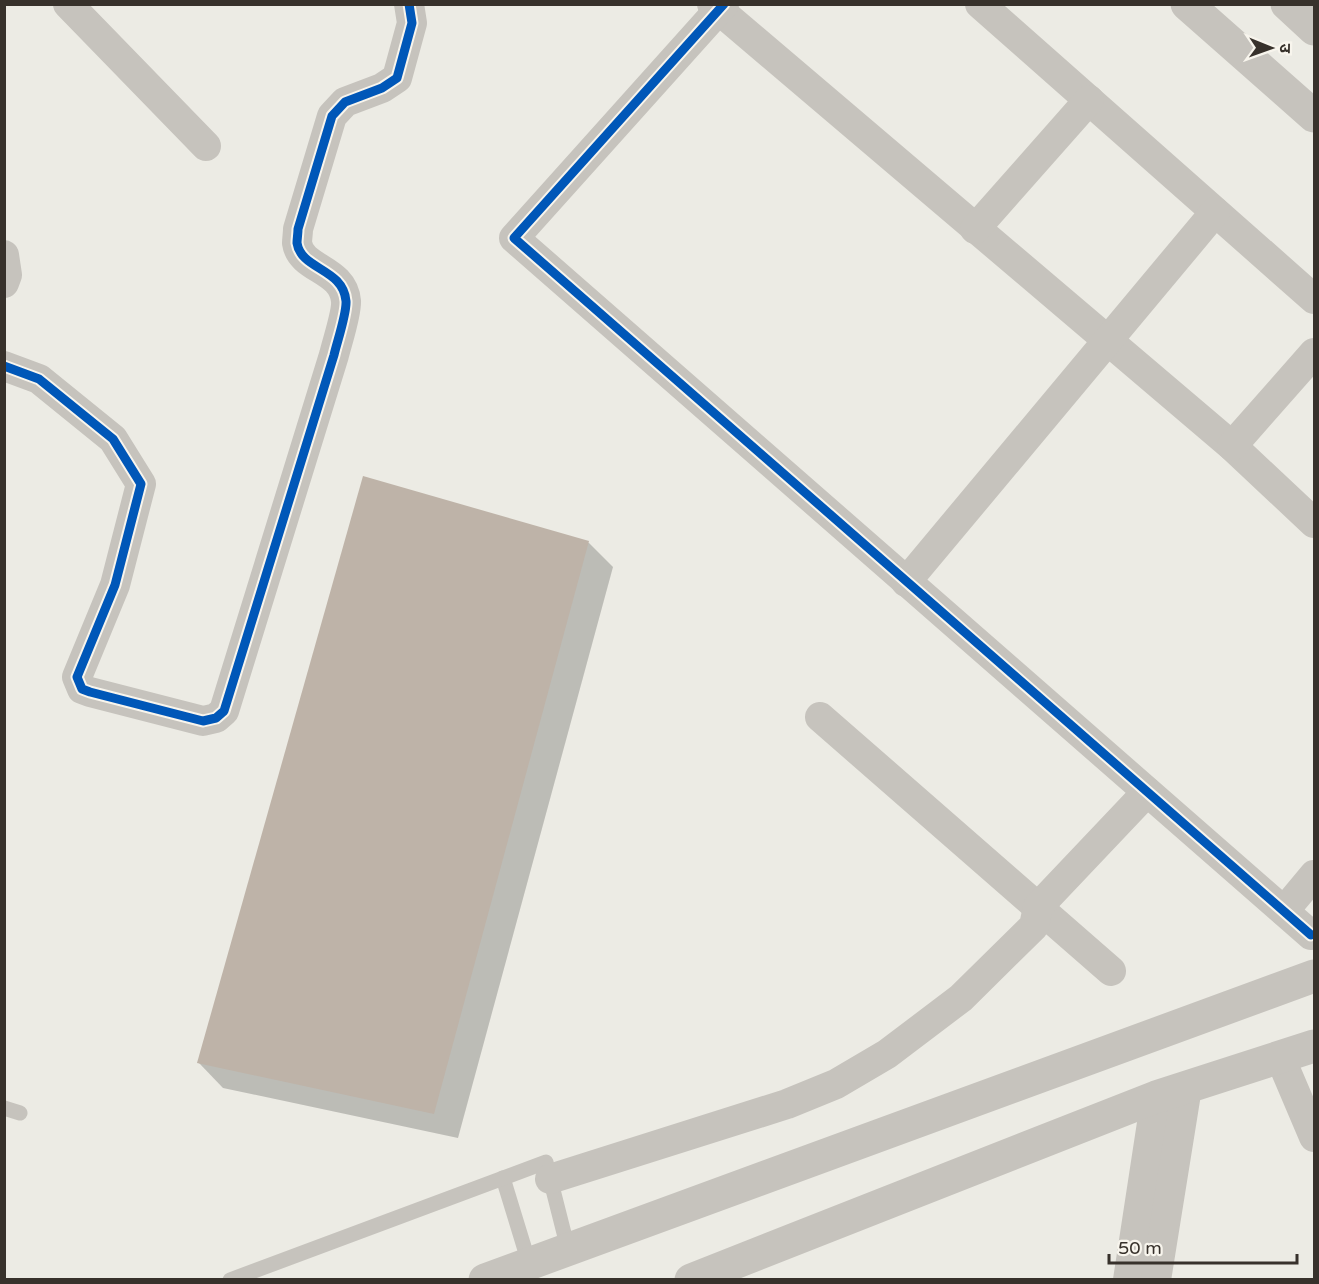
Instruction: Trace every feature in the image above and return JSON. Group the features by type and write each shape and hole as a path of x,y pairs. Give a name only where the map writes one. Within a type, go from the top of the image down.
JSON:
{"street":[{"path":"68,4 206,146"},
{"path":"4,366 39,379 113,439 141,484 115,585 77,677 82,689 203,721 216,718 224,711 334,355 346,302 341,285 327,271 303,258 297,244 298,230 332,116 345,102 382,88 397,78 412,22 409,4"},
{"path":"981,4 1314,299"},
{"path":"1188,4 1314,116"},
{"path":"1287,4 1314,29"},
{"path":"1311,935 514,238 718,7 975,229 1232,446 1314,523"},
{"path":"975,229 1089,100"},
{"path":"906,582 1215,212"},
{"path":"4,255 7,275 4,283"},
{"path":"1232,446 1314,353"},
{"path":"820,717 1111,971"},
{"path":"548,1170 831,1071 862,1053 929,1000 1023,908 1038,907 1147,792"},
{"path":"1284,911 1314,874"},
{"path":"485,1280 1314,976"},
{"path":"691,1280 1155,1097 1314,1046"},
{"path":"1280,1057 1314,1137"},
{"path":"1156,1280 1187,1088"},
{"path":"1128,1280 1155,1097"}],"lane":[{"path":"230,1280 503,1178 548,1170 568,1249"},
{"path":"503,1178 529,1263"}],"building":[{"path":"363,476 589,541 434,1114 197,1063"}],"cycle path":[{"path":"4,366 39,379 113,439 141,484 115,585 77,677 82,689 203,721 216,718 224,711 345,313 346,301 343,290 338,282 313,265 300,252 297,243 298,229 332,116 345,102 382,88 397,78 412,23 409,4"},
{"path":"724,4 514,238 1311,935"}]}
